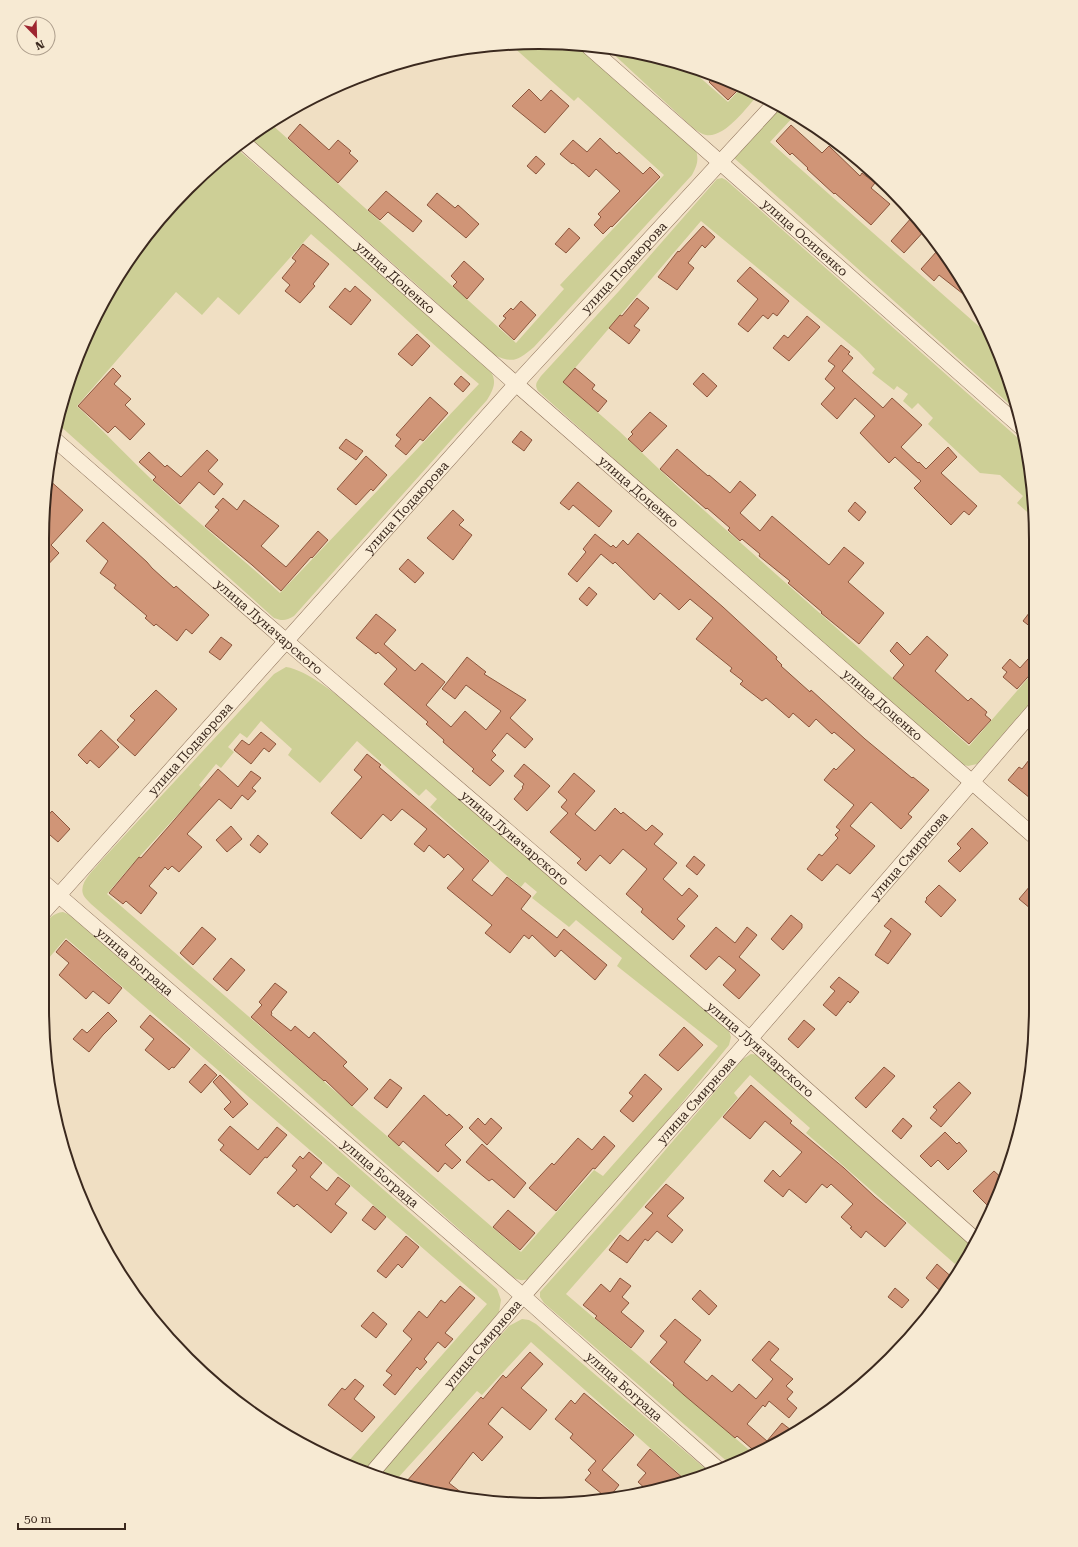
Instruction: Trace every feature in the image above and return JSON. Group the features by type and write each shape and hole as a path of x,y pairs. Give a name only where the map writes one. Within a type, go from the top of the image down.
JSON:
{"street":[{"name":"улица Осипенко","path":"595,52 1014,421"},
{"name":"улица Подаюрова","path":"49,906 516,384 770,108"},
{"name":"улица Доценко","path":"247,146 516,384 1029,832"},
{"name":"улица Луначарского","path":"58,442 286,641 750,1039 972,1236"},
{"name":"улица Смирнова","path":"375,1470 523,1296 750,1039 1029,716"},
{"name":"улица Бограда","path":"49,888 523,1296 714,1466"}],"green space":[{"path":"539,49 590,52 695,147 697,155 696,168 692,175 534,347 520,358 511,360 494,355 415,283 254,141 275,127 516,343 564,289 560,285 664,175 578,97 574,101 516,50"},
{"path":"614,55 635,58 697,75 728,102 738,91 754,99 735,121 720,132 713,135 706,135 692,127"},
{"path":"776,111 791,119 770,142 981,328 992,351 1010,404 734,158"},
{"path":"240,151 482,360 490,370 494,379 491,394 487,400 294,616 286,620 274,618 62,428 75,381 86,351 115,294 132,267 150,241 171,216 216,171","holes":["311,234 479,384 280,593 166,493 77,406 176,292 202,315 218,297 239,315"]},
{"path":"722,178 726,180 1019,439 1025,475 1028,513 1017,503 1023,496 1000,475 980,473 928,424 933,418 918,403 912,409 903,401 908,394 897,386 894,390 872,373 875,369 859,352 701,221 563,382 619,431 679,488 969,746 1029,677 1029,704 977,764 968,766 961,764 652,493 538,391 536,387 536,383 541,376 619,291 717,179"},
{"path":"286,667 295,669 313,678 356,709 729,1031 731,1037 729,1045 660,1130 529,1279 517,1279 507,1272 209,1006 91,904 83,894 83,885 91,872 274,674","holes":["261,721 292,749 288,755 320,783 357,741 419,796 426,789 437,799 430,807 521,887 525,882 537,892 532,898 569,927 576,920 622,958 617,966 718,1046 603,1176 594,1170 521,1252 107,894 202,788 199,785 216,764 221,768 234,752 228,747 240,733 247,738"]},
{"path":"63,912 70,915 497,1289 501,1300 499,1312 368,1467 349,1460 487,1304 66,938 49,958 49,919"},
{"path":"751,1054 759,1055 969,1242 955,1264 806,1133 810,1128 750,1075 734,1093 738,1098 566,1294 749,1450 727,1461 544,1303 540,1297 540,1292 620,1203 743,1059"},
{"path":"522,1319 529,1320 536,1324 706,1469 682,1476 531,1342 482,1395 477,1391 399,1477 381,1472 509,1326"}],"building":[{"path":"711,80 737,91 728,100 709,82"},
{"path":"529,89 541,101 551,90 569,106 545,133 512,106"},
{"path":"300,124 329,150 338,140 351,151 349,153 358,161 338,183 288,138"},
{"path":"791,125 822,153 829,146 860,176 862,173 873,181 875,183 871,188 890,204 871,225 835,193 834,194 792,153 790,155 776,141"},
{"path":"600,138 617,154 619,152 643,174 650,167 660,177 612,227 611,226 603,234 594,225 601,217 598,214 620,191 596,169 589,177 560,154 573,140 587,152"},
{"path":"536,156 545,164 536,174 527,166"},
{"path":"386,191 422,221 413,232 388,212 380,220 368,210"},
{"path":"437,193 455,208 458,205 479,224 466,238 427,205"},
{"path":"910,219 922,234 904,253 891,241"},
{"path":"703,226 715,237 705,248 702,245 688,263 694,268 677,290 658,277 678,251 679,252"},
{"path":"569,228 580,238 566,253 555,244"},
{"path":"303,244 329,264 313,284 315,286 300,303 285,291 290,285 282,278 296,261 292,258"},
{"path":"936,252 963,294 939,275 934,281 921,269"},
{"path":"464,261 484,279 467,299 453,286 457,282 451,276"},
{"path":"750,267 789,301 777,316 773,313 768,319 763,315 748,332 738,324 758,299 737,281"},
{"path":"355,286 371,300 351,325 329,307 345,288 350,292"},
{"path":"637,298 649,308 634,326 640,330 629,344 609,328 620,315 622,316"},
{"path":"521,301 536,315 514,340 499,326 506,318 503,316 511,308 513,310"},
{"path":"807,316 820,327 789,361 773,348 784,335 788,338"},
{"path":"417,334 430,346 412,366 398,354"},
{"path":"841,345 850,352 848,354 853,358 842,371 883,408 892,398 922,425 901,447 926,469 948,447 957,457 941,473 977,506 969,515 964,511 951,525 914,488 921,481 895,457 889,463 860,433 875,416 855,398 837,419 821,404 835,388 825,379 835,366 828,361"},
{"path":"113,368 121,376 114,384 131,399 125,405 145,424 130,440 115,426 108,433 78,406"},
{"path":"575,368 595,385 592,389 607,401 598,412 563,382"},
{"path":"703,373 717,386 707,397 693,384"},
{"path":"461,376 470,384 463,392 454,384"},
{"path":"430,397 448,413 423,441 420,439 406,455 395,446 401,439 396,435"},
{"path":"650,412 667,426 642,452 628,439 633,434 631,432"},
{"path":"521,431 532,440 524,451 512,442"},
{"path":"346,439 363,451 356,460 339,448"},
{"path":"677,449 730,493 740,481 756,495 740,513 760,531 772,516 829,565 844,547 864,563 848,582 884,613 859,644 821,613 822,612 788,583 790,581 759,556 760,554 742,539 740,541 728,530 730,528 660,469"},
{"path":"207,450 218,460 208,471 223,484 214,495 199,482 180,504 153,480 156,477 139,462 149,452 165,467 167,465 181,477"},
{"path":"366,456 387,475 373,491 371,489 356,505 337,489"},
{"path":"578,482 612,511 599,527 573,505 569,510 560,503"},
{"path":"52,483 83,510 51,545 59,553 49,564 50,507"},
{"path":"223,498 237,510 244,500 279,526 261,546 286,567 318,531 328,540 281,591 205,526 219,510 215,507"},
{"path":"855,502 866,512 859,521 848,511"},
{"path":"453,510 464,520 459,525 472,535 453,560 427,538"},
{"path":"103,522 174,588 176,586 209,615 192,634 186,629 177,641 156,624 154,626 145,618 147,616 114,588 116,585 100,573 108,561 86,541"},
{"path":"638,533 723,607 777,657 776,659 782,665 781,666 810,692 811,690 865,739 912,778 913,777 929,790 908,814 912,817 901,829 871,802 850,826 875,846 850,874 837,864 822,881 807,869 819,854 822,856 838,838 835,835 840,830 836,827 854,805 824,780 834,768 836,770 855,750 834,732 832,734 816,719 809,727 793,713 789,718 766,698 762,701 740,684 743,681 730,671 732,668 696,639 713,618 690,599 679,610 660,593 654,600 615,562 613,564 601,554 577,582 568,574 586,552 583,549 595,534 611,547 613,545 616,548 623,540 628,545"},
{"path":"408,559 424,573 415,583 399,569"},
{"path":"589,587 597,594 587,606 579,599"},
{"path":"1029,613 1029,626 1023,621"},
{"path":"376,614 396,630 384,644 415,671 422,663 445,682 426,705 451,727 465,711 486,730 501,711 466,685 455,699 442,689 467,657 486,672 484,674 526,700 510,718 533,739 525,748 507,733 492,751 496,755 491,760 504,771 490,786 472,771 474,769 443,742 444,740 426,724 428,722 384,684 397,669 378,652 376,654 356,638"},
{"path":"927,636 948,655 935,671 968,701 971,698 987,712 985,715 991,720 969,744 893,678 904,665 890,651 897,642 910,655"},
{"path":"221,637 232,645 220,660 209,652"},
{"path":"1029,658 1029,676 1017,689 1003,677 1007,672 1002,668 1010,659 1020,668"},
{"path":"156,690 177,709 135,756 117,740 135,720 130,716"},
{"path":"101,730 119,747 99,768 90,760 87,764 78,755"},
{"path":"261,732 276,744 269,752 264,748 251,764 234,750 242,740 249,745"},
{"path":"367,754 381,765 379,767 489,861 472,880 492,896 507,877 531,896 521,909 557,938 564,929 607,965 595,980 561,950 555,957 532,935 529,939 524,935 510,953 485,933 492,925 447,888 464,869 448,854 444,858 429,845 424,852 414,844 427,829 402,809 391,821 383,814 361,839 331,813 362,777 354,770"},
{"path":"1029,760 1029,797 1008,780 1019,767 1022,769"},
{"path":"524,764 550,786 527,811 514,799 523,788 522,787 524,784 514,776"},
{"path":"218,769 238,787 251,771 261,778 252,788 256,791 248,800 242,795 231,809 219,799 187,834 202,847 179,872 172,866 168,870 165,867 149,886 157,893 141,914 126,901 123,904 109,893 139,857 141,858"},
{"path":"574,773 595,791 575,814 595,831 615,808 621,814 623,812 646,831 652,825 663,834 654,844 677,863 663,879 682,896 689,888 698,896 677,919 685,926 673,940 641,912 643,909 626,894 647,869 623,849 610,864 600,855 586,871 577,863 581,859 550,832 568,813 561,807 567,800 558,792"},
{"path":"52,811 70,829 58,842 49,834 49,814"},
{"path":"231,826 242,839 227,852 216,840"},
{"path":"972,828 988,843 960,872 948,861 961,848 957,844"},
{"path":"258,835 268,844 260,853 250,845"},
{"path":"694,856 705,865 697,875 686,866"},
{"path":"939,885 956,900 941,917 925,902 927,899 926,898"},
{"path":"1029,887 1029,907 1019,899"},
{"path":"791,915 802,924 802,928 783,950 771,939"},
{"path":"891,918 911,934 888,964 875,955 891,931 884,926"},
{"path":"202,927 216,939 193,965 180,953"},
{"path":"716,927 735,943 747,927 757,935 739,957 760,975 739,999 723,985 736,970 719,956 706,970 690,956"},
{"path":"66,940 122,988 109,1004 93,991 86,999 59,975 69,963 56,952"},
{"path":"231,958 245,970 227,991 213,979"},
{"path":"839,977 859,992 850,1003 848,1001 836,1016 823,1005 835,991 830,987"},
{"path":"275,983 287,992 271,1012 271,1015 291,1031 295,1026 309,1038 314,1032 347,1062 343,1066 368,1089 352,1106 325,1080 324,1081 251,1017 262,1005 259,1002"},
{"path":"108,1012 117,1021 89,1052 73,1039 82,1029 87,1033"},
{"path":"150,1015 190,1049 174,1068 172,1067 169,1070 145,1050 154,1039 140,1027"},
{"path":"804,1020 815,1029 798,1048 788,1039"},
{"path":"684,1027 703,1045 678,1071 659,1055"},
{"path":"205,1064 217,1075 201,1093 189,1082"},
{"path":"884,1067 895,1076 866,1108 855,1098"},
{"path":"645,1074 662,1089 633,1122 620,1111 633,1096 629,1093"},
{"path":"220,1075 248,1104 233,1118 224,1109 231,1102 213,1082"},
{"path":"390,1079 402,1088 387,1108 374,1098"},
{"path":"959,1082 971,1093 941,1127 930,1118 937,1110 933,1107"},
{"path":"751,1085 792,1121 790,1123 906,1223 885,1247 866,1231 861,1238 850,1228 852,1227 841,1217 853,1204 831,1184 827,1188 822,1184 806,1203 789,1189 783,1197 764,1181 773,1170 780,1177 802,1152 765,1121 750,1139 723,1117"},
{"path":"424,1095 447,1116 449,1114 463,1127 445,1145 461,1160 452,1169 445,1163 438,1172 403,1141 399,1146 388,1136"},
{"path":"478,1118 485,1125 491,1118 502,1128 487,1145 469,1128"},
{"path":"903,1118 912,1126 901,1139 892,1131"},
{"path":"230,1126 258,1150 277,1127 287,1135 267,1158 265,1157 250,1175 220,1150 224,1145 218,1140"},
{"path":"945,1132 957,1144 959,1142 967,1151 948,1170 938,1160 931,1167 920,1156"},
{"path":"604,1136 615,1146 595,1169 593,1168 556,1211 529,1188 552,1163 554,1165 578,1138 592,1150"},
{"path":"482,1144 526,1183 514,1198 492,1179 489,1181 466,1162"},
{"path":"309,1152 322,1163 310,1177 327,1191 338,1177 350,1186 335,1204 347,1213 331,1233 297,1204 294,1207 277,1193 297,1170 292,1166 300,1156 303,1159"},
{"path":"994,1171 999,1176 987,1205 973,1191"},
{"path":"666,1184 684,1198 667,1216 683,1230 672,1243 657,1231 648,1241 645,1239 627,1263 609,1250 620,1235 628,1241 653,1213 645,1207"},
{"path":"373,1206 386,1217 375,1230 362,1220"},
{"path":"508,1210 535,1233 520,1250 493,1227"},
{"path":"406,1236 419,1247 402,1268 398,1264 386,1278 377,1271"},
{"path":"937,1264 949,1275 939,1290 926,1278"},
{"path":"620,1278 631,1286 622,1297 629,1303 621,1312 644,1331 631,1348 595,1318 597,1316 583,1305 601,1284 610,1292"},
{"path":"460,1286 475,1298 445,1333 453,1339 445,1348 438,1342 424,1359 427,1362 420,1370 417,1367 395,1395 383,1385 392,1375 386,1371 412,1339 403,1331 419,1311 427,1318 441,1300 445,1303"},
{"path":"895,1288 909,1300 902,1308 888,1297"},
{"path":"700,1290 717,1306 709,1315 692,1299"},
{"path":"373,1312 387,1324 376,1338 361,1326"},
{"path":"675,1319 701,1340 684,1362 707,1381 712,1375 732,1392 739,1384 756,1399 773,1379 752,1360 769,1341 779,1349 770,1360 793,1379 786,1386 793,1392 787,1399 797,1408 789,1418 769,1401 765,1407 763,1405 747,1424 767,1441 782,1423 789,1429 784,1432 756,1447 752,1449 737,1436 735,1438 684,1395 673,1385 674,1383 650,1362 667,1342 660,1336"},
{"path":"530,1352 543,1364 521,1388 547,1410 530,1430 502,1407 488,1424 503,1437 482,1461 473,1452 449,1483 460,1492 408,1480 481,1397 483,1399 503,1375 506,1378"},
{"path":"355,1379 364,1386 354,1399 375,1417 362,1432 328,1405 342,1388 345,1390"},
{"path":"584,1393 634,1435 602,1470 619,1485 613,1492 602,1494 585,1480 591,1473 588,1470 596,1461 570,1438 573,1434 555,1419 571,1400 575,1404"},
{"path":"650,1449 681,1477 643,1487 638,1482 646,1473 637,1465"}]}
